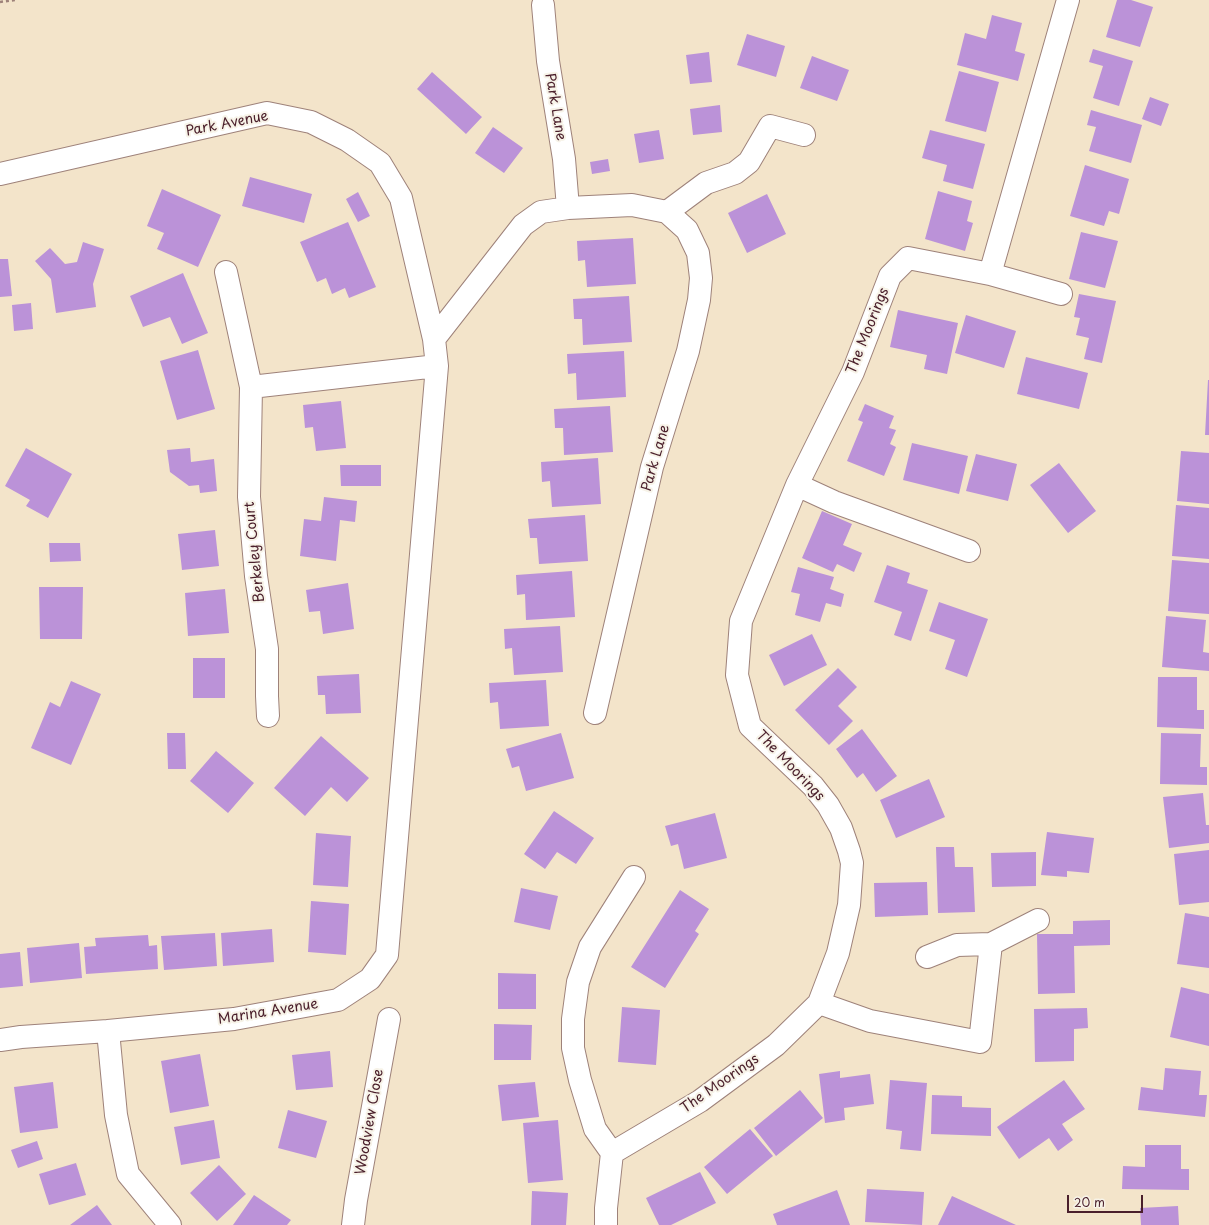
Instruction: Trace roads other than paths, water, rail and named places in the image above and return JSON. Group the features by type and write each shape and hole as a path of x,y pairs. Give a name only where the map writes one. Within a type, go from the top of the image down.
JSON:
{"street":[{"path":"990,274 1068,0"},
{"name":"Park Lane","path":"544,5 548,61 564,159 568,208"},
{"name":"Park Avenue","path":"0,174 266,113 311,122 347,140 380,163 401,198 434,339 437,366"},
{"path":"434,339 523,225 541,212 568,208 632,205 667,212 706,182 735,173 749,162 770,126 804,135"},
{"name":"Park Lane","path":"595,713 652,467 688,351 699,300 701,278 698,253 687,230 667,212"},
{"name":"The Moorings","path":"612,1153 704,1098 776,1045 819,1003 838,953 849,905 852,863 849,851 838,822 828,805 813,786 750,726 737,675 741,621 797,484 853,372 890,276 908,258 990,274 1060,294"},
{"name":"Berkeley Court","path":"226,272 251,387 249,497 256,576 267,649 268,716"},
{"path":"251,387 437,366"},
{"name":"Marina Avenue","path":"0,1040 21,1037 108,1032 234,1019 338,1000 370,979 387,955 437,366"},
{"path":"797,484 834,502 969,551"},
{"path":"606,1225 606,1208 612,1153 595,1129 580,1080 573,1048 573,1019 578,982 590,947 634,877"},
{"path":"927,957 957,945 991,944 1038,920"},
{"path":"819,1003 870,1021 980,1042 991,944"},
{"name":"Woodview Close","path":"353,1225 357,1192 389,1019"},
{"path":"108,1032 116,1115 128,1174 170,1225"}]}
